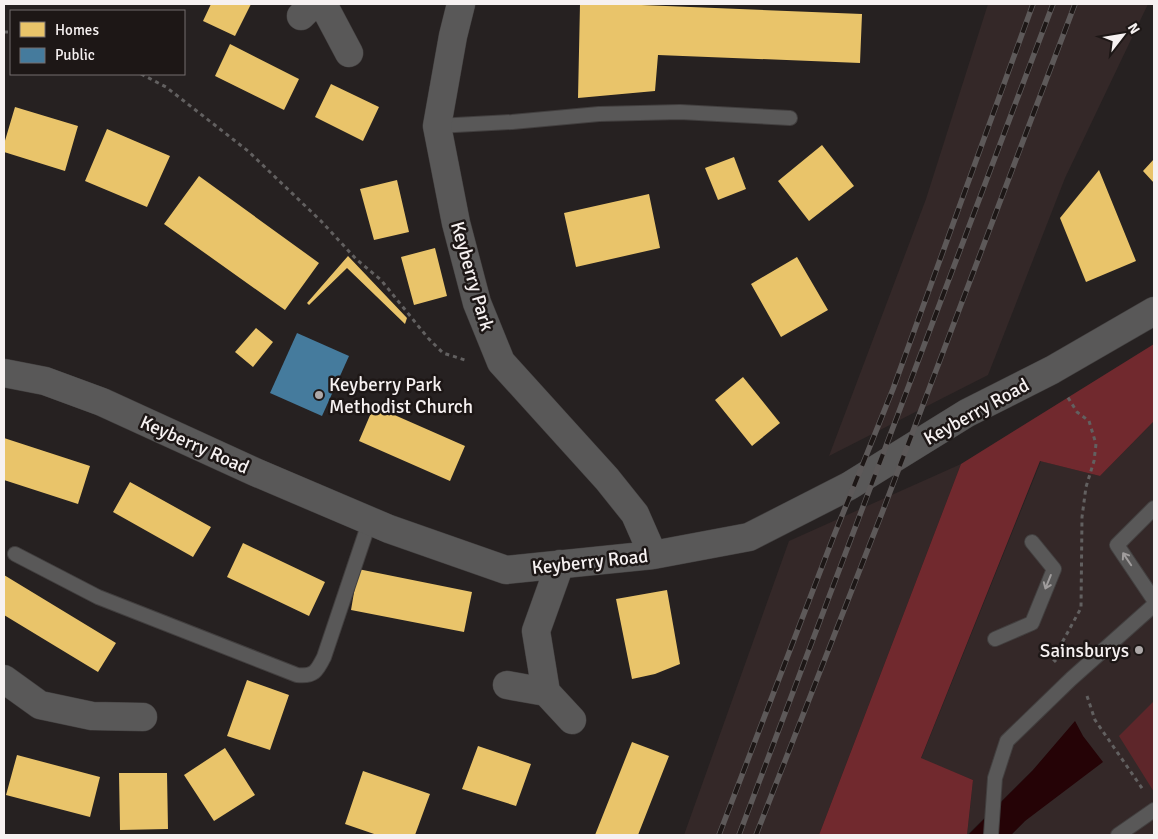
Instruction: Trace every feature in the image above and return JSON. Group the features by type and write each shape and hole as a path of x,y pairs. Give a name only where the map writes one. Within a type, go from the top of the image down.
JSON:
{"street":[{"name":"Keyberry Park","path":"461,4 453,36 437,126 456,223 477,303 501,362 607,479 636,514 653,555"},
{"path":"312,8 349,53"},
{"name":"Keyberry Road","path":"5,371 46,381 102,402 255,472 389,529 506,570 653,555 749,537 849,486 967,413 1052,370 1154,311"},
{"path":"560,564 536,631 546,692 572,720"},
{"path":"4,679 40,704 92,716 144,717"},
{"path":"506,685 546,692"}],"lane":[{"path":"437,126 512,122 599,114 680,112 790,118"},
{"path":"1154,508 1117,545 1154,600"},
{"path":"15,554 98,597 297,675 307,676 317,670 324,658 370,520"},
{"path":"995,639 1032,623 1054,569 1032,542"},
{"path":"991,835 995,778 1007,741 1071,679 1154,605"},
{"path":"1118,835 1154,810"}],"path":[{"path":"143,75 166,86 261,163 356,259 381,280 428,338 443,353 481,365 485,371 501,362"},
{"path":"1052,370 1077,412 1089,421 1096,444 1094,461 1086,487 1082,517 1081,608 1053,659 1086,695 1095,720 1145,792"}],"shaded area":[{"path":"988,4 1148,4 1065,178 988,375 829,456 926,199"},
{"path":"1154,344 1154,421 1100,476 1040,461 921,758 973,780 967,835 819,835 961,464"},
{"path":"1154,421 1154,835 1011,835 1025,821 1083,736 1075,722 1033,770 967,835 973,780 921,759 1041,461 1100,476"},
{"path":"961,464 819,835 684,835 789,541"},
{"path":"1154,701 1154,792 1119,736"},
{"path":"1075,721 1083,736 1103,762 1025,821 1011,835 968,835 1033,770"}],"building: Homes":[{"path":"211,4 251,4 235,36 203,21"},
{"path":"580,4 862,14 860,63 658,55 655,91 578,98"},
{"path":"230,44 299,79 284,110 215,76"},
{"path":"331,84 379,107 363,141 315,117"},
{"path":"15,107 78,126 65,171 4,152 4,144"},
{"path":"107,129 170,156 147,207 85,181"},
{"path":"822,145 854,186 809,221 778,181"},
{"path":"734,157 746,189 718,200 705,168"},
{"path":"1154,159 1154,183 1143,171"},
{"path":"1099,170 1136,261 1086,282 1060,218"},
{"path":"199,176 319,263 285,310 164,224"},
{"path":"397,180 409,232 374,240 360,189"},
{"path":"649,194 660,248 576,267 564,213"},
{"path":"435,248 447,296 414,305 401,257"},
{"path":"348,256 407,318 405,324 347,268 309,305 307,303"},
{"path":"797,257 828,310 781,337 751,284"},
{"path":"256,328 273,342 253,367 235,352"},
{"path":"743,377 780,423 752,446 715,400"},
{"path":"374,406 465,446 450,481 359,441"},
{"path":"4,438 90,466 78,504 4,480"},
{"path":"130,482 211,527 193,557 113,512"},
{"path":"243,543 325,582 309,616 227,577"},
{"path":"358,569 472,592 464,632 351,610"},
{"path":"4,575 116,643 98,672 4,615"},
{"path":"667,590 680,664 655,674 632,679 616,599"},
{"path":"247,680 289,695 270,750 227,736"},
{"path":"632,742 669,756 638,835 595,835"},
{"path":"478,746 531,764 516,806 462,789"},
{"path":"225,748 255,795 214,821 184,775"},
{"path":"17,755 100,777 90,817 6,795"},
{"path":"363,771 430,794 415,835 377,835 345,824"},
{"path":"119,773 167,773 168,829 120,830"}],"building: Public":[{"path":"297,333 349,356 322,416 270,393"}],"railway":[{"path":"719,835 833,538 893,389 1033,4"},
{"path":"739,835 1053,4"},
{"path":"756,835 882,513 1075,4"}],"place":[{"name":"Keyberry Park Methodist Church","path":"319,395"},
{"name":"Sainsburys","path":"1139,650"}]}
